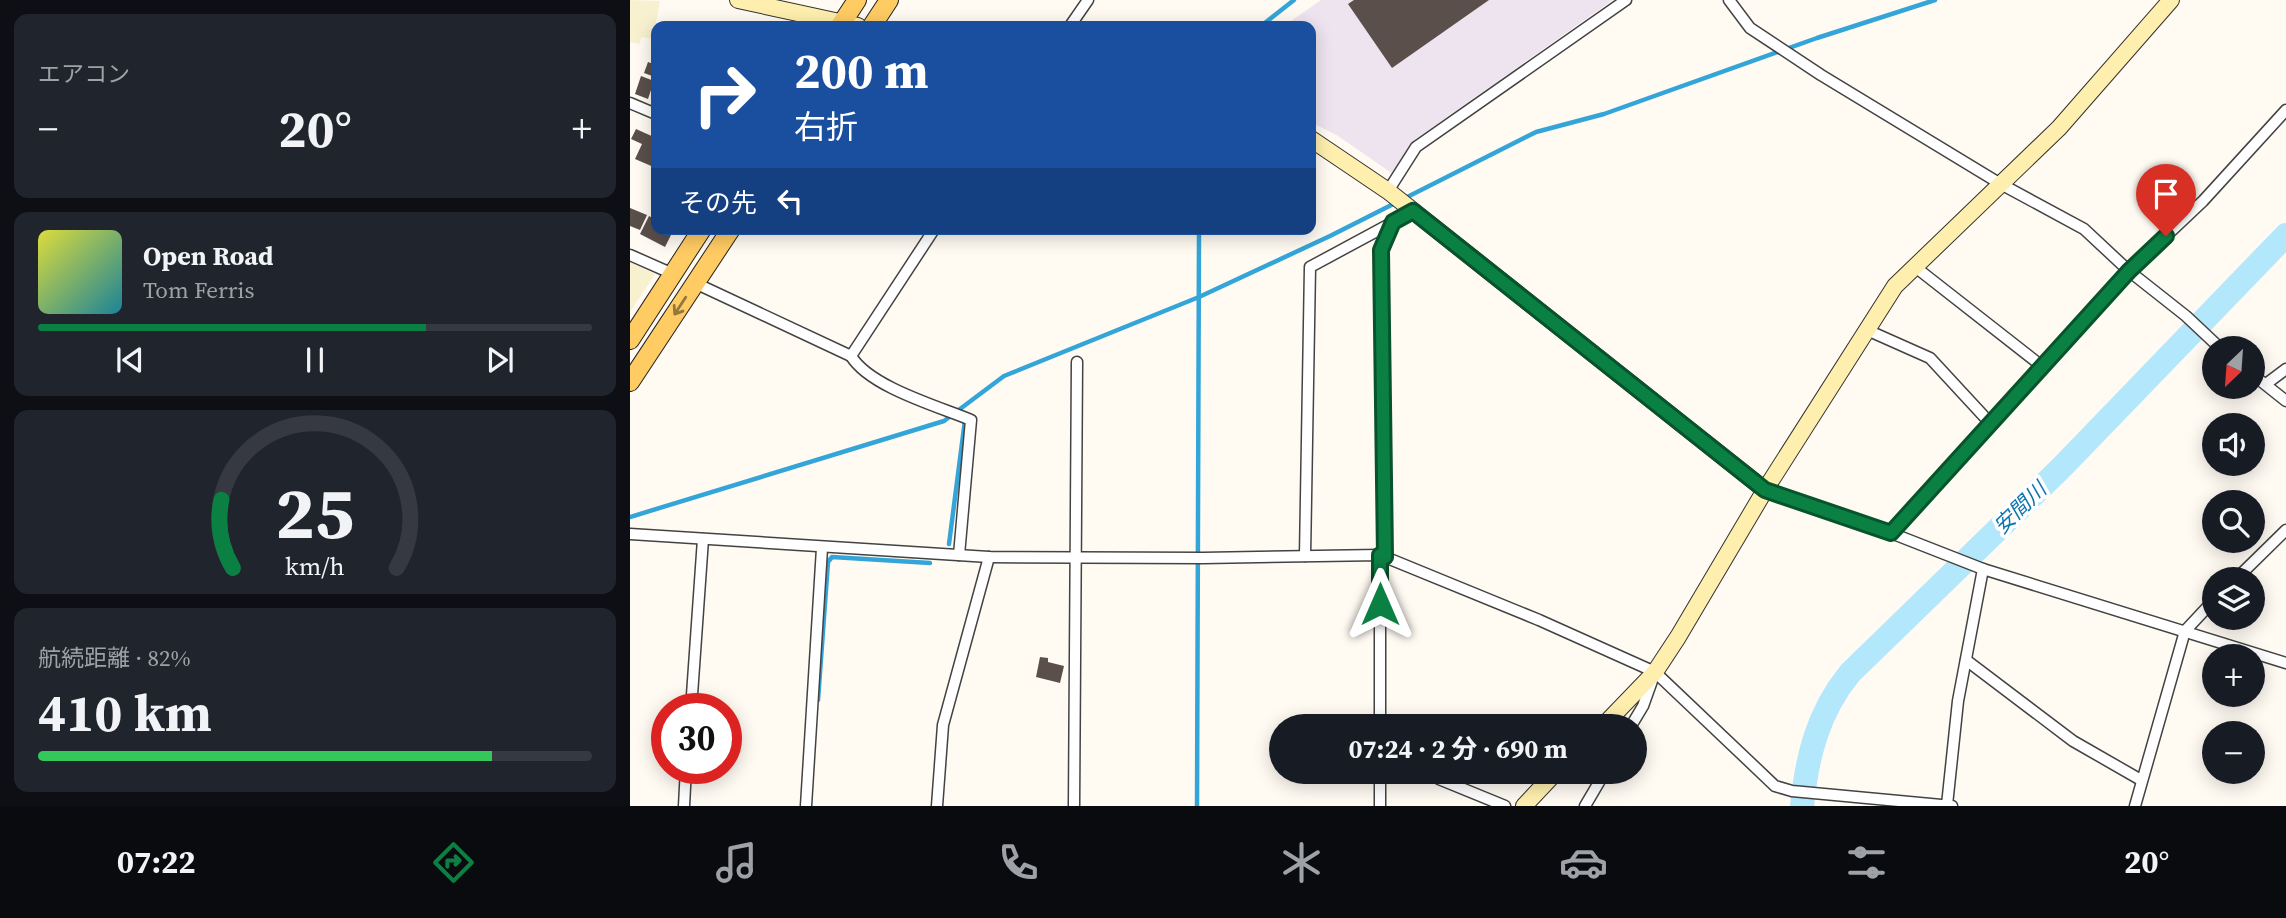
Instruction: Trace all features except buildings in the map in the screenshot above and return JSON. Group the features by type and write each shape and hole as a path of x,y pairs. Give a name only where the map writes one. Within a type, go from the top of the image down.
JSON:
{"main road":[{"path":"849,21 857,0"},
{"path":"875,21 889,0"},
{"path":"630,340 698,235"},
{"path":"630,382 727,235"}],"street":[{"path":"742,0 830,21"},
{"path":"1073,21 1088,0"},
{"path":"1391,193 1416,147 1626,0"},
{"path":"1730,0 1750,28 1792,56 1999,183 2084,229 2129,271 2186,316 2204,336"},
{"path":"1638,714 1655,672 1765,490 1895,286 2059,128 2171,0"},
{"path":"630,103 651,112"},
{"path":"1891,533 2129,271 2203,201 2286,110"},
{"path":"1316,142 1391,193 1765,490 1891,533 1983,569 2286,663"},
{"path":"1305,556 1310,267 1393,222 1411,209"},
{"path":"1380,714 1381,250 1393,222"},
{"path":"851,356 929,235"},
{"path":"630,255 673,274"},
{"path":"1914,266 2043,367"},
{"path":"695,283 851,356 858,367 899,391 971,420 959,555"},
{"path":"1867,330 1930,358 1992,424"},
{"path":"1074,806 1077,362"},
{"path":"2286,369 2266,384 2286,401"},
{"path":"2248,567 2286,530"},
{"path":"630,534 989,557 1382,556 1539,620 1655,672 1775,786 1792,791 1900,804 1950,806 1958,701 1983,569"},
{"path":"692,693 703,539"},
{"path":"806,806 822,548"},
{"path":"937,806 943,724 989,557"},
{"path":"2134,806 2185,631 2202,613"},
{"path":"1966,660 2073,741 2141,780"},
{"path":"1615,714 1655,672"},
{"path":"684,806 686,784"},
{"path":"1380,784 1380,806"},
{"path":"1451,784 1505,806"},
{"path":"1524,806 1545,784"},
{"path":"1586,806 1598,784"}],"shaded area":[{"path":"630,0 660,1 656,21 651,21 651,39 642,37 639,44 630,42"},
{"path":"1321,0 1613,0 1414,140 1393,174 1338,136 1316,125 1316,21 1291,21"},
{"path":"630,262 655,274 630,312"}],"waterway":[{"path":"1267,21 1294,0"},
{"path":"630,517 944,421 1004,376 1199,297 1330,236 1536,132 1604,114 1817,38 1935,0"},
{"path":"1197,806 1199,235"},
{"name":"安間川","path":"1802,806 1816,735 1830,703 1850,673 2062,467 2286,235"},
{"path":"949,544 965,420"},
{"path":"818,700 828,562 832,557 930,563"}],"route":[{"path":"1380,604 1380,555 1385,557 1381,250 1393,222 1413,211 1765,490 1891,533 2129,271 2166,236"}]}
